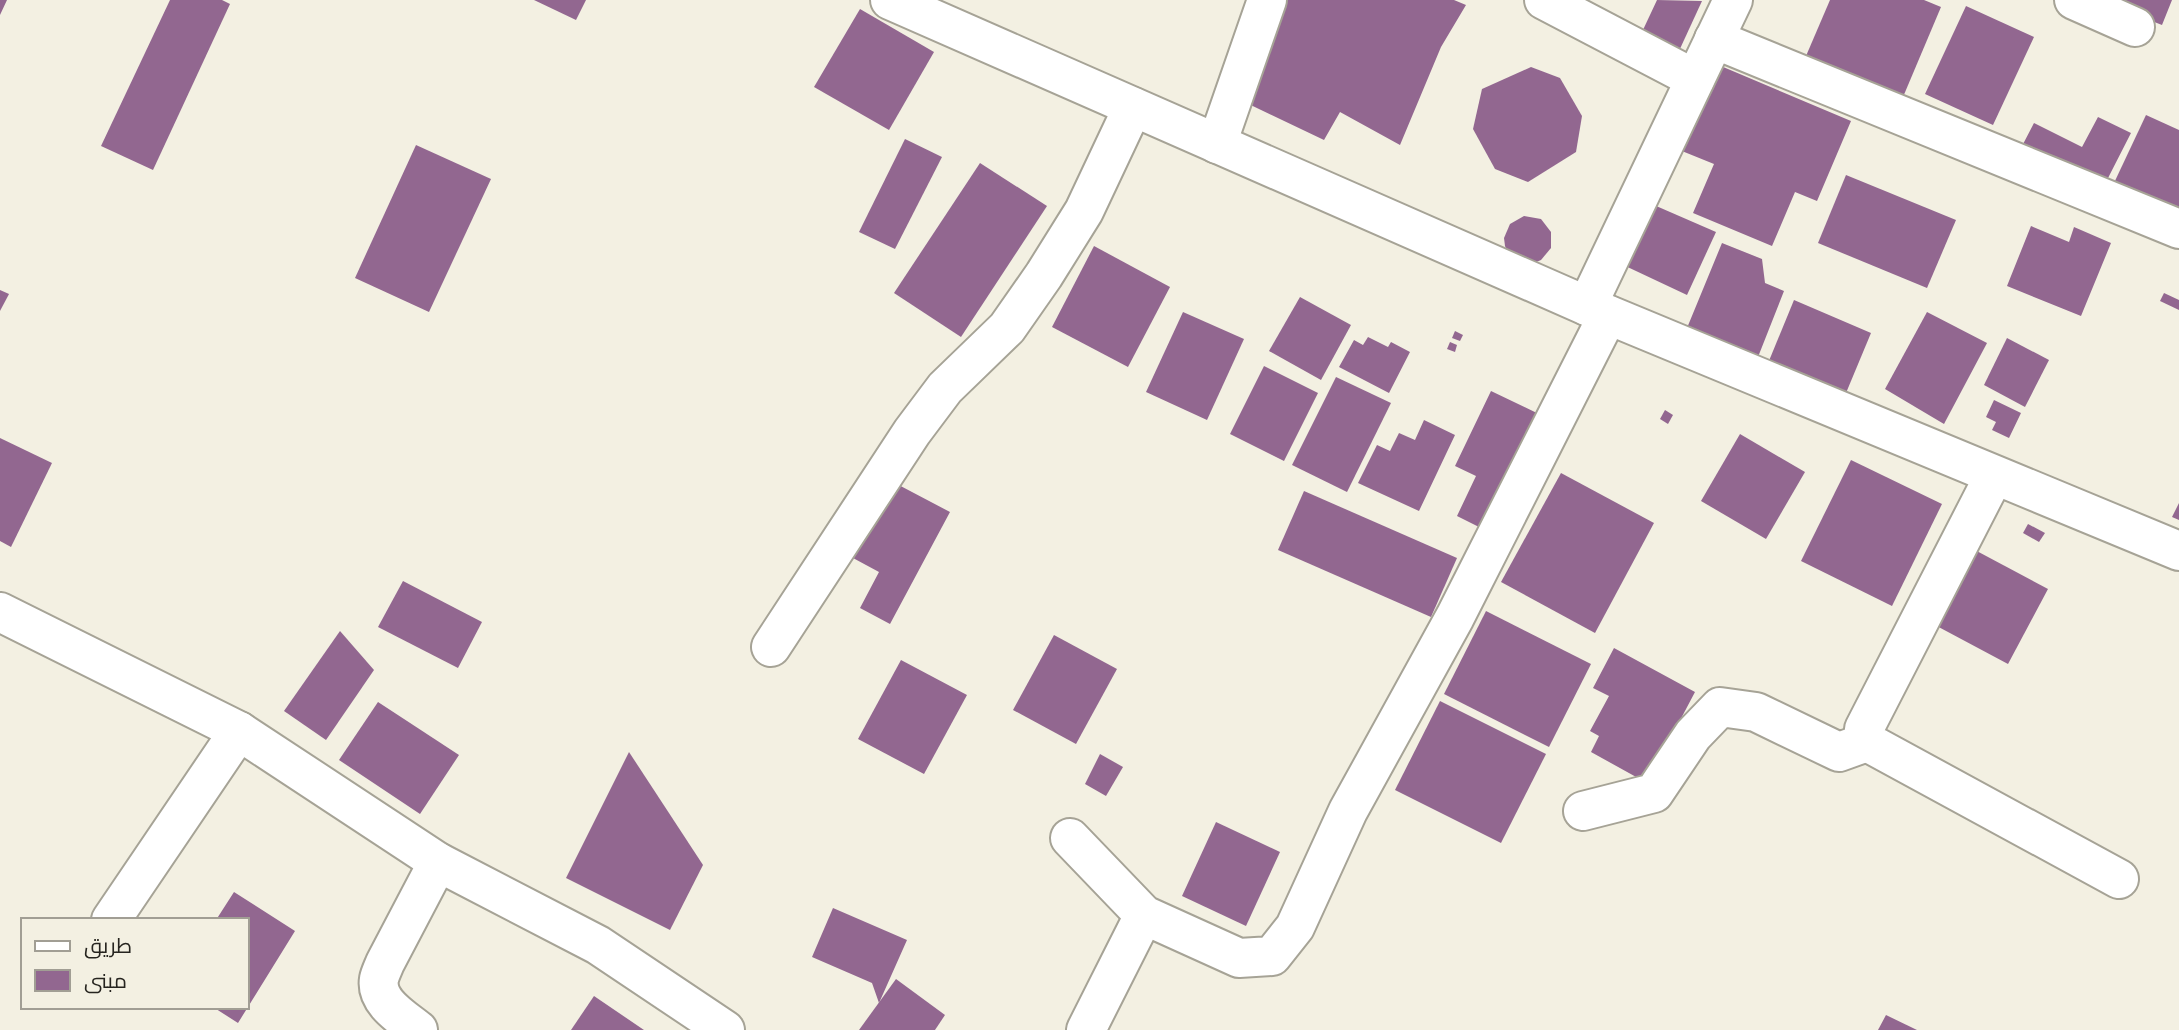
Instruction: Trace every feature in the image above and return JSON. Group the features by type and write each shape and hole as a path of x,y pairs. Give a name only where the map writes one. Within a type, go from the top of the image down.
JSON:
{"street":[{"path":"890,0 1598,311 2179,551"},
{"path":"1217,144 1267,0"},
{"path":"1544,0 1695,79"},
{"path":"1070,838 1144,915 1238,958 1272,956 1295,927 1348,811 1455,617 1598,311 1695,79 1733,0"},
{"path":"2074,0 2135,27"},
{"path":"1714,39 2179,229"},
{"path":"771,647 912,432 945,388 1007,328 1044,275 1084,212 1133,107"},
{"path":"1867,742 1864,729 1994,476"},
{"path":"0,611 239,731 439,862 598,945 725,1030"},
{"path":"1583,811 1654,793 1693,735 1720,707 1756,712 1839,752 1867,742 2119,879"},
{"path":"112,918 239,731"},
{"path":"418,1030 390,1009 381,992 379,981 385,963 439,862"},
{"path":"1086,1030 1144,915"}],"building":[{"path":"0,0 7,0 0,15"},
{"path":"170,0 222,0 230,4 153,170 101,146"},
{"path":"534,0 586,0 576,20"},
{"path":"1285,0 1454,0 1466,5 1441,47 1400,145 1340,112 1324,140 1234,97"},
{"path":"1657,0 1702,1 1673,64 1635,47"},
{"path":"1830,0 1924,0 1941,7 1903,97 1806,56"},
{"path":"2098,0 2172,0 2162,25"},
{"path":"1966,6 2034,37 1993,125 1925,94"},
{"path":"860,9 934,52 889,130 814,87"},
{"path":"1709,61 1851,121 1817,201 1795,192 1772,246 1693,213 1714,164 1672,147"},
{"path":"1531,67 1560,78 1582,116 1576,152 1528,182 1495,169 1473,129 1482,89"},
{"path":"2146,115 2179,130 2179,209 2114,183"},
{"path":"2098,117 2131,133 2107,180 2088,171 2083,181 2021,148 2034,123 2082,147"},
{"path":"905,139 942,157 895,249 859,232"},
{"path":"416,145 491,179 429,312 355,278"},
{"path":"980,163 1047,206 961,337 894,293"},
{"path":"1846,175 1956,220 1927,288 1818,243"},
{"path":"1647,202 1716,232 1687,295 1619,263"},
{"path":"1524,216 1541,219 1551,232 1551,248 1541,260 1534,263 1508,253 1505,246 1504,238 1510,224"},
{"path":"2031,226 2069,242 2074,227 2111,243 2081,316 2007,286"},
{"path":"1722,243 1762,259 1765,283 1784,291 1758,357 1687,328"},
{"path":"1094,246 1170,287 1128,367 1052,327"},
{"path":"0,290 9,294 0,311"},
{"path":"2164,293 2179,300 2179,310 2160,301"},
{"path":"1300,297 1351,325 1321,380 1269,351"},
{"path":"1794,300 1871,333 1841,405 1764,373"},
{"path":"1183,312 1244,339 1207,420 1146,392"},
{"path":"1927,312 1987,343 1944,424 1885,389"},
{"path":"1455,331 1463,335 1460,341 1452,338"},
{"path":"1368,337 1388,347 1391,342 1410,352 1389,393 1339,367 1354,340 1363,345"},
{"path":"2007,338 2049,360 2025,407 1984,385"},
{"path":"1450,342 1457,345 1455,352 1447,349"},
{"path":"1264,366 1318,393 1284,461 1230,434"},
{"path":"1336,377 1391,403 1347,492 1292,465"},
{"path":"1491,391 1543,416 1487,531 1457,516 1476,476 1455,466"},
{"path":"1994,400 2021,413 2009,438 1992,430 1996,422 1986,417"},
{"path":"1665,410 1673,415 1668,424 1660,419"},
{"path":"1424,420 1455,435 1419,511 1358,483 1377,445 1390,451 1399,433 1415,440"},
{"path":"1740,434 1805,472 1766,539 1701,501"},
{"path":"0,438 52,463 11,547 0,541"},
{"path":"1851,460 1942,504 1892,606 1801,561"},
{"path":"1561,473 1654,523 1595,633 1501,582"},
{"path":"893,482 950,512 890,624 860,608 879,572 853,558"},
{"path":"1304,491 1457,558 1431,617 1278,550"},
{"path":"2179,503 2179,520 2172,517"},
{"path":"2028,524 2045,533 2039,542 2023,533"},
{"path":"1973,549 2048,589 2008,664 1933,624"},
{"path":"403,581 482,622 458,668 378,627"},
{"path":"1486,611 1591,664 1549,747 1444,694"},
{"path":"340,631 374,670 326,740 284,711"},
{"path":"1054,635 1117,669 1076,744 1013,710"},
{"path":"1614,648 1695,692 1647,783 1591,752 1599,736 1590,731 1609,696 1593,688"},
{"path":"901,660 967,695 924,774 858,739"},
{"path":"1440,701 1546,754 1501,843 1395,790"},
{"path":"378,702 459,755 420,814 339,760"},
{"path":"629,752 703,865 670,930 566,878"},
{"path":"1100,754 1123,767 1106,796 1085,784"},
{"path":"1216,822 1280,852 1246,926 1182,896"},
{"path":"234,892 295,931 248,1007 248,918 217,918"},
{"path":"833,908 907,940 879,1003 872,983 812,957"},
{"path":"896,979 945,1015 935,1030 859,1030"},
{"path":"594,996 644,1030 571,1030"},
{"path":"216,1009 247,1009 238,1023"},
{"path":"1886,1015 1917,1030 1878,1030"}]}
